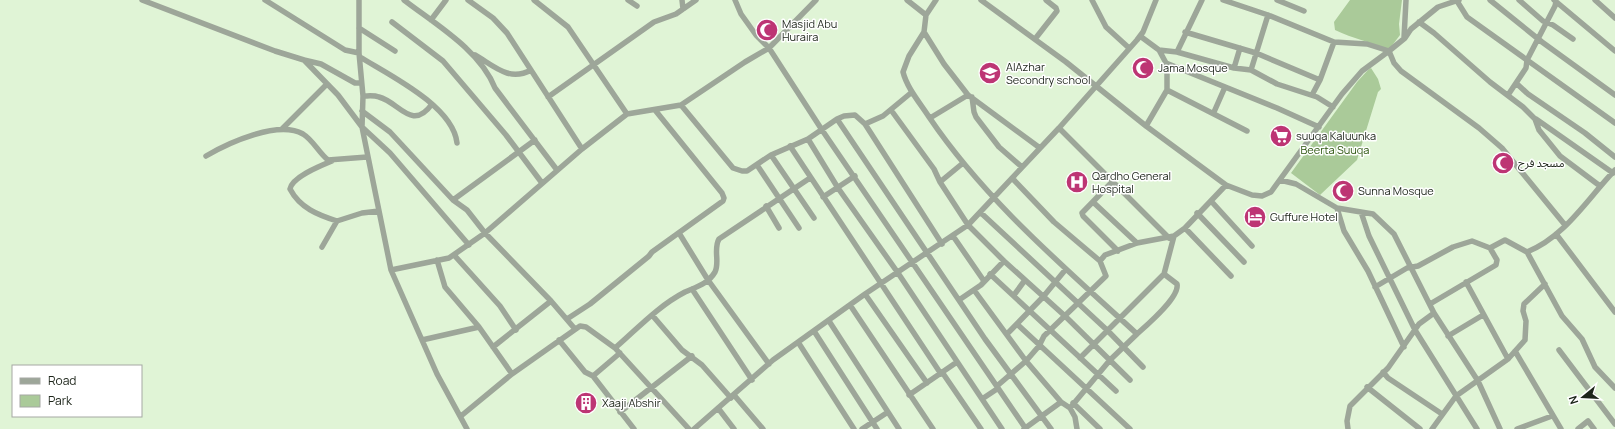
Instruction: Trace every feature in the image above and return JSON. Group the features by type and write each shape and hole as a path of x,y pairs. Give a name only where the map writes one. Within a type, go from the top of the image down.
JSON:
{"street":[{"path":"142,0 275,51 321,64 355,82 360,83"},
{"path":"265,0 345,50 359,55 426,98 452,126 456,133 457,143"},
{"path":"359,0 360,83 363,96 362,127 391,270 437,374 467,429"},
{"path":"404,0 457,39 471,53 492,81 495,88 557,170"},
{"path":"431,20 446,0"},
{"path":"468,0 493,18 507,33 582,149"},
{"path":"534,0 564,22 627,114"},
{"path":"628,0 637,6"},
{"path":"682,0 684,9"},
{"path":"548,97 654,22 684,9 696,0"},
{"path":"735,0 745,19 769,48 822,130 855,176 1025,429 1061,402"},
{"path":"391,270 449,258 454,255 485,234 557,170 627,114 681,106 769,48 816,0"},
{"path":"907,0 926,15"},
{"path":"936,0 926,15 924,32 903,68 904,77 912,92 963,164 1025,232 1137,334"},
{"path":"981,0 1035,39 1146,126 1226,185 1252,195 1262,196 1271,192 1333,107 1362,71 1389,51 1404,38 1411,29 1438,7 1458,1 1467,17 1615,123"},
{"path":"1035,39 1057,11 1056,8 1046,0"},
{"path":"1092,0 1106,27 1129,48"},
{"path":"694,429 733,397 769,364 798,342 865,294 942,244 968,225 995,198 1059,128 1095,85 1140,36 1148,22 1156,0"},
{"path":"1177,52 1185,32 1202,0"},
{"path":"1223,0 1268,15 1334,42 1367,44 1389,51 1394,63 1401,71 1479,128 1502,148 1565,225"},
{"path":"1277,0 1304,11"},
{"path":"1404,38 1406,0"},
{"path":"1490,0 1538,39 1615,95"},
{"path":"1519,0 1573,40"},
{"path":"1595,0 1615,18"},
{"path":"1508,95 1526,68 1527,60 1556,6 1555,1"},
{"path":"1555,1 1615,51"},
{"path":"1251,70 1268,15"},
{"path":"392,22 443,61 474,96 542,183"},
{"path":"1419,22 1535,119 1614,172 1556,234 1527,252"},
{"path":"359,28 395,51"},
{"path":"924,32 944,64 970,96 1040,148"},
{"path":"1185,32 1256,53 1320,80"},
{"path":"1140,36 1159,50 1166,63 1167,90 1146,126"},
{"path":"1312,94 1320,80 1334,42"},
{"path":"1234,68 1240,48"},
{"path":"1159,50 1177,52 1234,68 1251,70 1277,84 1312,94 1333,107"},
{"path":"471,53 496,69 515,75 531,70"},
{"path":"304,60 338,95 362,127 390,153 469,245"},
{"path":"1166,63 1319,127"},
{"path":"1516,83 1540,102 1585,133 1615,157"},
{"path":"282,129 327,84"},
{"path":"1214,112 1225,87"},
{"path":"1167,90 1214,112 1247,131"},
{"path":"865,124 883,116 912,92"},
{"path":"363,96 379,97 411,116 420,116 426,112 432,104"},
{"path":"930,118 970,96"},
{"path":"970,96 976,117 999,147 1022,167"},
{"path":"681,106 733,168 742,171 757,165 771,155 808,139 837,119 844,116 855,115 865,124 942,244"},
{"path":"567,319 590,304 652,252 722,202 724,198 655,110"},
{"path":"890,110 934,169 940,182 968,225 1004,261 1065,316 1130,380"},
{"path":"362,111 390,132 453,200 467,210 485,234 551,301 574,329"},
{"path":"837,119 959,300 1011,375 1043,416 1051,429"},
{"path":"1535,119 1539,130 1560,156 1600,186"},
{"path":"1059,128 1171,237"},
{"path":"206,156 225,145 255,135 282,129 302,133 325,158 332,161"},
{"path":"808,139 838,188 898,273 1002,429"},
{"path":"453,200 534,140"},
{"path":"790,146 941,373 981,429"},
{"path":"771,155 814,218"},
{"path":"368,157 332,161 305,174 291,185 290,190 300,202 311,211 337,221 362,213 379,211"},
{"path":"940,182 963,164"},
{"path":"757,165 799,228"},
{"path":"823,197 855,176"},
{"path":"615,348 652,315 675,298 701,286 708,280 716,268 717,244 719,239 766,206 810,178"},
{"path":"982,399 997,388 1026,361 1050,330 1106,276 1100,261 1054,222 1012,178"},
{"path":"1280,180 1296,184 1337,208 1373,214 1394,234 1434,313 1478,381 1500,429"},
{"path":"1112,181 1082,213 1083,216 1118,251"},
{"path":"1100,261 1105,255 1137,243 1171,237 1185,228 1197,213 1226,185"},
{"path":"1211,201 1252,246"},
{"path":"1093,202 1137,243"},
{"path":"766,206 779,228"},
{"path":"1337,208 1344,231 1375,287 1404,347"},
{"path":"980,212 1124,346 1143,367"},
{"path":"1361,212 1369,236 1391,278 1415,330 1477,429"},
{"path":"1197,213 1244,262"},
{"path":"322,247 337,221"},
{"path":"1185,228 1231,276"},
{"path":"678,233 708,280 769,364"},
{"path":"1556,234 1615,312"},
{"path":"953,236 984,281"},
{"path":"1080,358 1164,274 1171,237"},
{"path":"1490,248 1505,240 1527,252 1562,316 1582,339 1595,366 1614,385"},
{"path":"1375,287 1453,247 1472,242 1490,248 1497,260 1496,265 1430,304"},
{"path":"454,255 500,306 516,330"},
{"path":"437,260 445,288 479,327 512,374"},
{"path":"959,300 974,290 1004,261"},
{"path":"1007,334 1018,325 1066,269"},
{"path":"990,274 1116,391"},
{"path":"1070,408 1110,360 1166,305 1177,290 1177,284 1164,274"},
{"path":"1014,295 1025,280"},
{"path":"1466,282 1508,359"},
{"path":"1432,429 1456,396 1508,359 1526,337 1524,304 1545,284"},
{"path":"692,289 752,380"},
{"path":"974,290 1026,361 1061,402 1070,408 1075,417 1077,429"},
{"path":"865,294 927,383"},
{"path":"493,347 551,301"},
{"path":"850,305 933,429"},
{"path":"1348,429 1347,421 1350,406 1383,372 1404,347 1419,324 1434,313"},
{"path":"652,315 682,350 702,365 763,429"},
{"path":"1448,336 1483,315"},
{"path":"829,320 899,429"},
{"path":"1018,325 1130,429"},
{"path":"461,416 512,374 574,329 583,326 615,348 689,429"},
{"path":"422,340 479,327"},
{"path":"814,331 877,429"},
{"path":"559,340 585,372 593,376 634,429"},
{"path":"798,342 854,429"},
{"path":"1559,350 1615,424"},
{"path":"1515,351 1561,429"},
{"path":"593,376 620,354"},
{"path":"620,412 692,356"},
{"path":"909,395 957,362"},
{"path":"1383,372 1388,378 1442,414"},
{"path":"1367,387 1420,429"},
{"path":"1073,403 1100,429"},
{"path":"718,408 734,429"},
{"path":"862,429 888,412"},
{"path":"1517,429 1552,416"},
{"path":"1578,429 1588,421 1594,429"}],"green space":[{"path":"1350,0 1402,0 1399,24 1400,35 1388,51 1335,30 1334,22"},
{"name":"Beerta Suuqa","path":"1371,68 1378,79 1381,89 1378,92 1357,160 1320,195 1291,173 1357,82"}],"place":[{"name":"Masjid Abu Huraira","path":"767,30"},
{"name":"Jama Mosque","path":"1143,68"},
{"name":"AlAzhar Secondry school","path":"990,73"},
{"name":"suuqa Kaluunka","path":"1281,136"},
{"name":"مسجد فرح","path":"1503,163"},
{"name":"Qardho General Hospital","path":"1077,182"},
{"name":"Sunna Mosque","path":"1343,191"},
{"name":"Guffure Hotel","path":"1255,217"},
{"name":"Xaaji Abshir","path":"586,403"}]}
